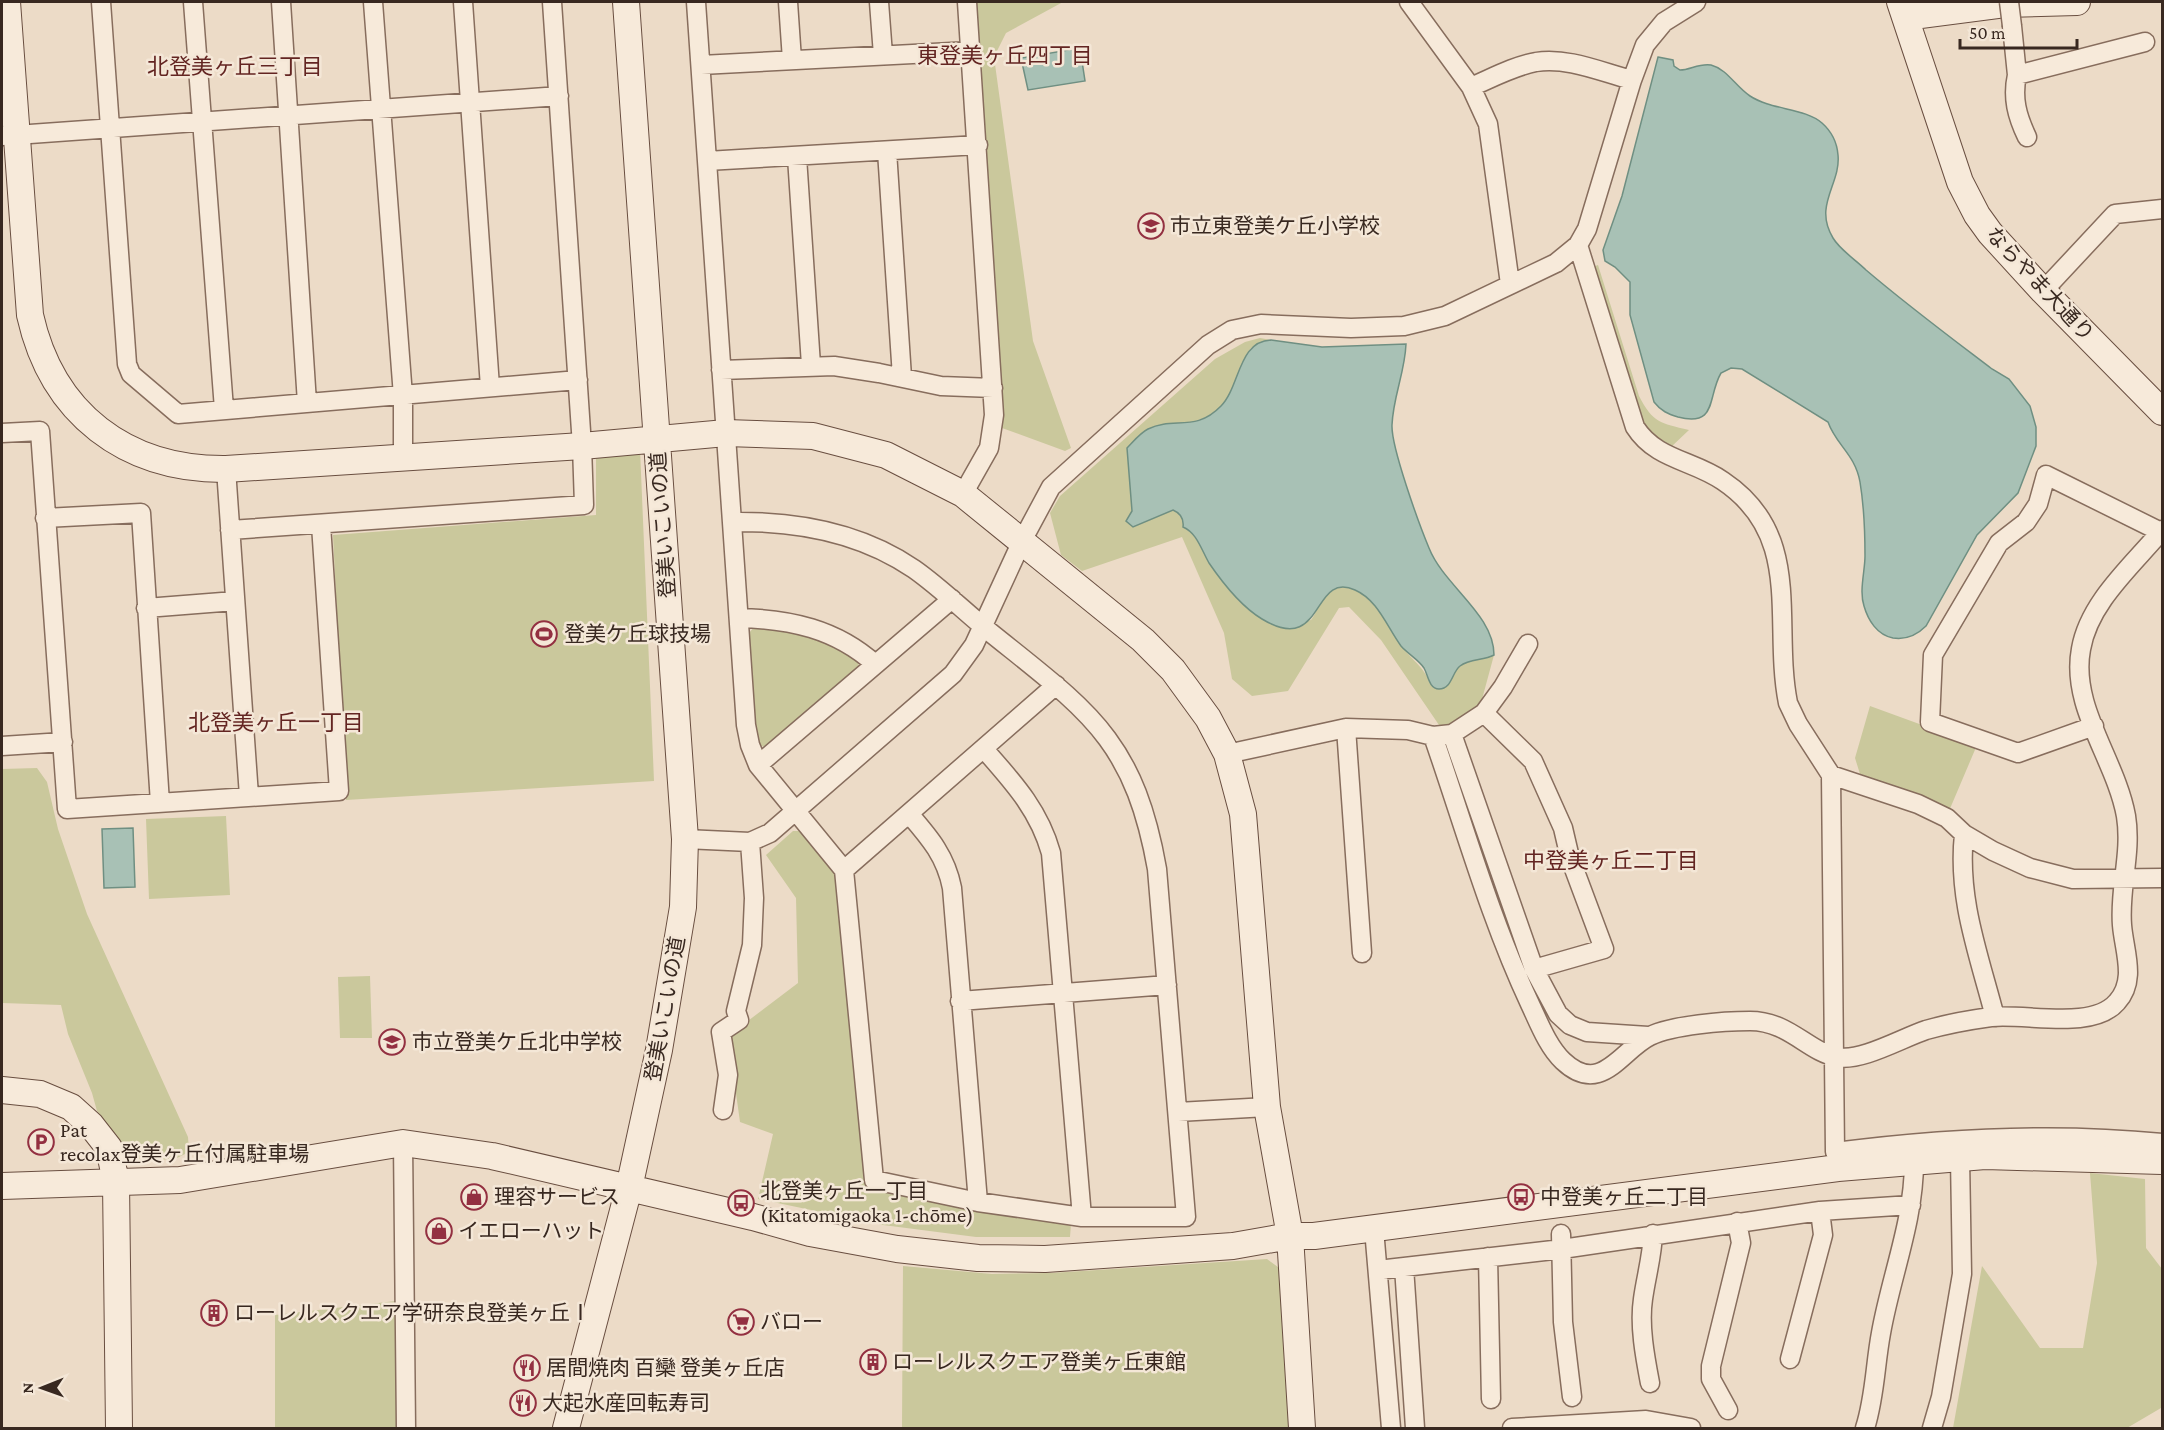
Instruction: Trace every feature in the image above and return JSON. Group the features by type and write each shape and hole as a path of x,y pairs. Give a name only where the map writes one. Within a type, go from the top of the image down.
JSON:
{"street":[{"path":"7,2 9,135 30,315 41,354 60,389 73,405 104,434 142,456 184,467 226,469 582,446 726,433 803,435 861,446 908,465 963,494 1143,640 1173,670 1192,692 1227,754 1243,814 1267,1107 1290,1236 1302,1428"},
{"path":"101,2 127,364 131,374 178,414 578,380"},
{"path":"193,2 225,409"},
{"path":"280,2 307,403"},
{"path":"373,2 403,396 403,456"},
{"path":"463,2 490,387"},
{"path":"230,530 584,505 578,380 552,2"},
{"name":"登美いこいの道","path":"566,1428 629,1188 673,974 683,907 685,839 626,2"},
{"path":"696,2 746,725 750,745 758,765 844,870 874,1180 978,1202 1082,1217 1186,1217 1157,869 1140,797 1108,738 1085,710 952,599 893,556 848,537 801,525 766,521 733,522"},
{"path":"788,2 792,60"},
{"path":"879,2 883,55"},
{"path":"963,494 991,442 994,426 978,145 967,2"},
{"path":"1409,2 1471,87 1488,124 1510,284"},
{"path":"685,839 750,842 770,833 795,809 945,682 967,656 983,627 1022,541 1051,487 1208,345 1232,330 1261,324 1351,328 1404,326 1445,316 1556,263 1578,245 1597,202 1632,80 1645,45 1656,30 1673,15 1696,2"},
{"path":"2009,2 2017,75 2014,88 2016,114 2027,137"},
{"path":"1910,9 2077,2"},
{"name":"ならやま大通り","path":"1910,9 1960,182 1990,233 2048,287 2163,412"},
{"path":"2017,75 2145,42"},
{"path":"701,65 971,51"},
{"path":"1471,87 1523,66 1547,61 1570,62 1632,80"},
{"path":"9,135 559,96"},
{"path":"707,161 978,145"},
{"path":"887,151 902,378"},
{"path":"797,157 811,365"},
{"path":"2158,214 2115,214 2048,287 2163,393"},
{"path":"1578,245 1635,427 1640,436 1656,450 1731,486 1751,505 1767,529 1780,571 1788,703 1798,724 1831,775 1835,1152 1973,1139 2054,1137 2163,1143"},
{"path":"721,370 811,365 857,369 941,386 993,388"},
{"path":"2,433 40,431 67,809 339,791 321,525"},
{"path":"226,469 249,796"},
{"path":"1452,734 1534,969 1558,1014 1570,1025 1587,1032 1648,1036 1682,1028 1752,1021 1791,1032 1833,1057 1854,1058 1902,1038 1947,1024 1995,1017 2090,1017 2105,1012 2117,1002 2126,988 2129,971 2122,924 2128,841 2125,811 2079,681 2083,636 2096,609 2162,531 2046,475 2038,504 2026,522 1999,543 1933,655 1930,722 2018,753 2094,726"},
{"path":"45,518 141,513 160,803"},
{"path":"758,765 952,599"},
{"path":"146,608 235,601"},
{"path":"739,618 776,619 809,626 846,642 875,664"},
{"path":"1227,754 1346,728 1408,730 1433,736 1452,734 1484,713 1503,687 1528,644"},
{"path":"844,870 1056,686"},
{"path":"1484,713 1533,761 1563,828 1570,858 1604,949 1534,969"},
{"path":"1346,728 1362,953"},
{"path":"1433,736 1515,971 1543,1031 1560,1058 1581,1071 1604,1071 1611,1069 1648,1036"},
{"path":"2,746 63,742"},
{"path":"984,749 1027,799 1047,838 1053,867 1082,1217"},
{"path":"1831,775 1918,804 1947,818 1964,834 2011,860 2051,874 2073,879 2163,878"},
{"path":"910,815 936,845 950,876 978,1202"},
{"path":"1964,834 1960,866 1965,902 1995,1017"},
{"path":"723,1110 728,1075 721,1032 740,1020 736,1011 752,945 754,898 750,842"},
{"path":"960,1001 1167,985"},
{"path":"2,1090 40,1094 71,1107 91,1125 109,1148 116,1182 119,1428"},
{"path":"1178,1112 1267,1107"},
{"path":"403,1143 406,1428"},
{"path":"2,1186 180,1180 403,1143 492,1156 810,1233 897,1249 978,1258 1045,1259 1221,1247 1290,1236 1314,1236 1374,1229 1838,1168 1960,1158 2049,1157 2163,1161"},
{"path":"1932,1428 1941,1397 1962,1274 1960,1158"},
{"path":"1865,1428 1872,1406 1881,1334 1911,1205 1914,1162"},
{"path":"1378,1270 1488,1257 1562,1241 1653,1234 1820,1211 1911,1205"},
{"path":"1790,1359 1822,1235 1820,1211"},
{"path":"1728,1410 1711,1380 1711,1366 1741,1243 1737,1222"},
{"path":"1374,1229 1391,1428"},
{"path":"1650,1383 1646,1362 1642,1302 1652,1254 1653,1234"},
{"path":"1562,1241 1563,1322 1572,1397"},
{"path":"1488,1257 1491,1399"},
{"path":"1404,1267 1415,1428"},
{"path":"1512,1428 1646,1420 1691,1428"}],"shaded area":[{"path":"972,2 1063,2 1006,33 994,57 1033,341 1071,448 1065,451 1002,428"},
{"path":"1080,48 1085,81 1028,90 1021,58"},
{"path":"1658,57 1673,60 1674,66 1680,70 1702,65 1717,67 1758,101 1807,114 1822,123 1833,137 1838,155 1836,176 1829,195 1826,215 1833,238 1844,251 1913,308 1992,369 2009,379 2030,406 2036,427 2036,446 2018,493 1977,535 1926,626 1911,636 1893,638 1882,634 1874,626 1866,611 1862,594 1865,538 1858,472 1828,422 1742,369 1731,368 1721,373 1709,408 1700,418 1674,416 1662,410 1654,402 1630,315 1630,282 1615,267 1605,261 1603,250 1622,196"},
{"path":"1598,265 1639,396 1653,417 1671,426 1689,430 1670,448 1652,437 1641,420 1593,267"},
{"path":"1260,338 1271,340 1251,348 1231,394 1218,410 1192,422 1170,424 1131,487 1132,511 1126,521 1173,510 1177,512 1231,589 1251,611 1277,626 1311,620 1324,597 1331,590 1347,587 1358,590 1375,605 1401,645 1424,671 1431,684 1446,686 1460,665 1494,655 1481,703 1452,725 1439,725 1381,640 1349,607 1339,608 1288,691 1252,696 1232,679 1224,633 1182,537 1082,571 1061,555 1050,513 1060,496 1215,359 1245,342"},
{"path":"1271,340 1322,347 1406,344 1392,425 1396,450 1429,548 1445,575 1486,626 1492,640 1494,655 1460,666 1447,686 1439,689 1433,687 1424,668 1401,646 1376,607 1363,594 1341,587 1331,591 1308,621 1297,628 1282,628 1262,619 1233,594 1209,563 1195,537 1183,527 1180,515 1175,511 1133,527 1126,521 1132,511 1127,448 1148,429 1158,425 1193,422 1211,414 1227,398 1252,348 1260,342"},
{"path":"640,449 654,781 346,800 333,535 596,515 596,453"},
{"path":"756,625 810,635 858,659 859,671 769,748 758,745 754,730 748,634"},
{"path":"1870,706 1977,745 1949,811 1916,795 1860,774 1855,758"},
{"path":"37,768 47,782 58,829 87,914 188,1137 189,1152 177,1158 132,1161 122,1154 116,1138 97,1111 68,1034 61,1005 2,1003 2,769"},
{"path":"226,816 230,895 149,899 146,819"},
{"path":"133,828 135,887 104,888 102,829"},
{"path":"793,831 805,831 832,866 840,884 867,1186 1071,1224 1070,1237 976,1237 883,1225 758,1199 773,1134 740,1122 728,1036 798,983 796,898 766,855"},
{"path":"370,976 372,1038 340,1038 338,977"},
{"path":"2090,1173 2145,1179 2146,1248 2162,1269 2161,1408 2127,1428 1953,1428 1982,1266 2040,1348 2083,1348 2097,1263"},
{"path":"1267,1259 1282,1270 1292,1428 902,1428 903,1266 992,1274 1051,1273"},
{"path":"404,1300 406,1428 275,1428 275,1315"}],"place":[{"name":"市立東登美ケ丘小学校","path":"1151,226"},
{"name":"登美ケ丘球技場","path":"544,634"},
{"name":"市立登美ケ丘北中学校","path":"392,1042"},
{"name":"Pat recolax登美ヶ丘付属駐車場","path":"41,1142"},
{"name":"理容サービス","path":"474,1197"},
{"name":"中登美ヶ丘二丁目","path":"1521,1197"},
{"name":"北登美ヶ丘一丁目 (Kitatomigaoka 1-chōme)","path":"741,1203"},
{"name":"イエローハット","path":"439,1231"},
{"name":"ローレルスクエア学研奈良登美ヶ丘Ⅰ","path":"214,1313"},
{"name":"バロー","path":"741,1322"},
{"name":"ローレルスクエア登美ヶ丘東館","path":"873,1362"},
{"name":"居間焼肉 百欒 登美ヶ丘店","path":"527,1368"},
{"name":"大起水産回転寿司","path":"523,1403"}],"district":[{"name":"東登美ヶ丘四丁目","path":"1005,55"},
{"name":"北登美ヶ丘三丁目","path":"235,66"},
{"name":"北登美ヶ丘一丁目","path":"276,722"},
{"name":"中登美ヶ丘二丁目","path":"1611,860"}]}
